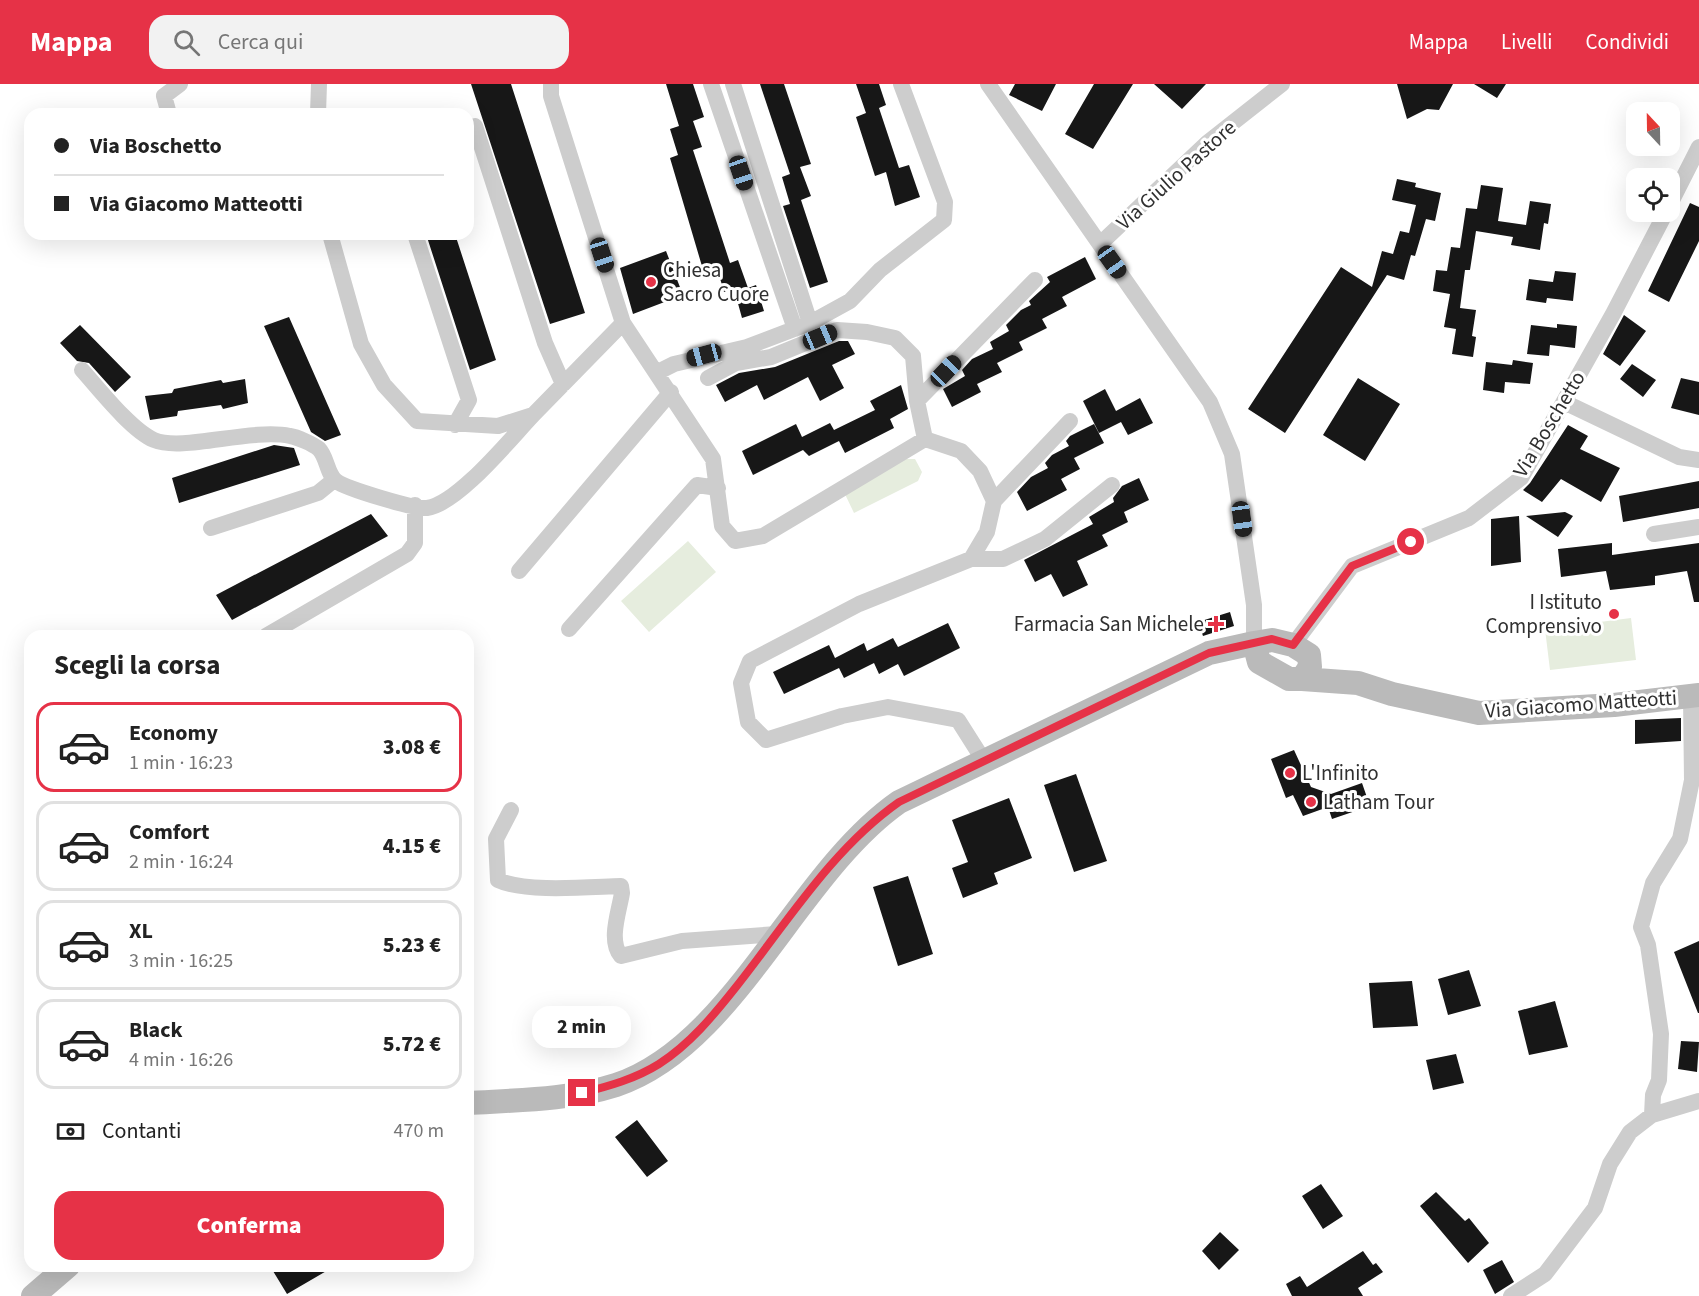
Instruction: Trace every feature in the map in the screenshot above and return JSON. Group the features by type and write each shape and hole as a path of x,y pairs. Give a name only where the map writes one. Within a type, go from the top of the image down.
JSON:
{"street":[{"path":"167,108 164,96 180,84"},
{"path":"318,108 319,84"},
{"path":"551,84 551,96 623,323 658,372 713,459 722,526 735,541 763,536 925,440 961,451 980,471 994,501"},
{"path":"711,84 802,326"},
{"path":"733,84 802,326"},
{"path":"658,372 674,364 747,346 802,326 850,301 880,270 944,220 945,202 901,84"},
{"path":"988,84 1210,402 1232,454 1255,614 1277,649 1310,667 1302,679"},
{"name":"Via Giulio Pastore","path":"1100,244 1207,143 1282,84"},
{"path":"475,126 545,344 563,384"},
{"path":"1680,184 1699,147"},
{"name":"Via Boschetto","path":"1277,649 1352,566 1469,518 1521,478 1661,222"},
{"path":"332,240 361,344 384,385 417,421 498,426 533,415"},
{"path":"417,240 469,400 455,425"},
{"path":"917,401 1035,279"},
{"path":"82,370 121,413 153,440 172,444 247,434 291,436 319,449 334,480 355,491 427,508 455,494 479,474 623,323"},
{"path":"708,378 736,363 771,357 837,330 867,332 895,338 913,356 917,401 925,440"},
{"path":"519,571 671,392"},
{"path":"1564,402 1679,458 1699,460"},
{"path":"971,559 987,532 994,501 1070,420"},
{"path":"211,528 318,493 334,480"},
{"path":"569,629 697,485 718,488"},
{"path":"984,761 958,720 888,707 842,716 766,740 748,722 741,683 750,661 859,604 971,559 1004,559 1045,539 1112,485"},
{"path":"276,630 407,554 416,543 415,505"},
{"path":"1654,534 1699,527"},
{"path":"474,1102 564,1097 617,1084 659,1064 702,1029 830,866 879,816 899,802 1209,653 1277,649"},
{"name":"Via Giacomo Matteotti","path":"1277,649 1289,679 1358,683 1392,694 1479,713 1614,705 1695,696"},
{"name":"Via Giacomo Matteotti","path":"1277,649 1333,666 1358,683"},
{"path":"1652,1115 1653,1095 1659,1080 1660,1034 1648,945 1641,927 1653,884 1680,839 1696,780 1695,696"},
{"path":"511,810 496,838 498,880 508,884 561,888 621,886 615,940 616,949 621,956 682,941 777,934"},
{"path":"1511,1296 1545,1274 1595,1208 1610,1164 1630,1132 1652,1115 1699,1101"},
{"path":"33,1296 61,1272"}],"green space":[{"path":"906,459 915,459 922,472 918,481 854,513 843,490"},
{"path":"688,541 716,572 649,632 621,601"},
{"path":"1631,618 1636,660 1550,670 1545,629"}],"building":[{"path":"471,84 511,84 585,313 550,324"},
{"path":"666,84 693,84 704,117 693,121 702,147 693,150 730,263 738,260 748,288 756,285 764,311 742,318 734,289 724,292 717,268 704,273 670,158 678,155 670,129 679,126"},
{"path":"760,84 784,84 811,164 800,167 811,196 801,200 828,282 810,288 783,206 790,204 782,177 790,174"},
{"path":"856,84 879,84 886,105 879,108 899,168 909,165 920,197 895,206 886,172 875,176 856,117 866,113"},
{"path":"1015,84 1056,84 1042,111 1009,95"},
{"path":"1094,84 1133,84 1093,149 1065,134"},
{"path":"1154,84 1206,84 1182,109"},
{"path":"1397,84 1453,84 1439,110 1427,109 1407,119"},
{"path":"1474,84 1506,84 1497,98"},
{"path":"1397,179 1416,183 1415,187 1441,193 1435,221 1426,219 1415,256 1411,255 1404,280 1387,275 1285,433 1248,409 1341,267 1372,287 1382,251 1393,254 1400,231 1409,233 1416,205 1392,200"},
{"path":"1481,185 1503,188 1498,221 1526,225 1530,201 1551,204 1548,224 1544,223 1540,250 1511,245 1513,237 1476,231 1470,270 1465,270 1460,308 1476,310 1472,336 1476,337 1473,357 1452,354 1456,329 1444,327 1450,294 1433,291 1436,270 1447,271 1451,247 1460,248 1466,208 1477,209"},
{"path":"1690,203 1699,207 1699,241 1669,302 1648,291"},
{"path":"428,240 457,240 496,360 470,370"},
{"name":"Chiesa Sacro Cuore","path":"666,251 683,295 633,314 620,268"},
{"path":"1085,257 1096,279 1062,297 1067,306 1042,319 1047,328 1019,342 1023,350 997,363 1002,372 977,384 981,392 952,407 943,389 965,376 962,370 972,359 993,349 990,342 1009,331 1006,325 1021,310 1031,305 1029,301 1050,282 1047,277"},
{"path":"1555,271 1576,273 1573,301 1547,298 1546,303 1526,300 1529,279 1553,282"},
{"path":"1624,315 1646,331 1620,366 1603,354"},
{"path":"289,317 341,435 325,441 311,432 264,326"},
{"path":"1557,324 1577,326 1575,348 1550,345 1549,356 1527,354 1531,325 1557,328"},
{"path":"80,325 131,377 115,392 89,363 77,361 60,343"},
{"path":"839,341 848,341 855,354 832,365 844,388 820,401 808,377 764,400 757,385 725,402 716,385 739,373 775,367"},
{"path":"1513,360 1533,363 1530,384 1505,382 1504,393 1483,390 1486,362 1512,365"},
{"path":"1632,364 1656,380 1643,397 1620,379"},
{"path":"1358,378 1400,404 1365,461 1323,435"},
{"path":"1681,378 1699,382 1699,415 1671,408"},
{"path":"245,379 248,403 223,409 221,405 178,411 177,416 150,420 145,396 172,393 174,389 221,380 223,383"},
{"path":"901,385 908,409 890,419 894,428 845,453 839,441 809,456 803,450 753,475 742,451 796,424 802,437 830,423 834,430 875,410 870,401"},
{"path":"1105,389 1116,411 1140,398 1153,423 1128,435 1121,422 1099,433 1083,401"},
{"path":"1094,424 1104,443 1074,458 1080,469 1061,479 1067,490 1027,511 1017,492 1031,477 1048,468 1045,463 1052,455 1069,446 1066,441 1070,436"},
{"path":"1568,425 1588,436 1580,449 1620,468 1601,502 1561,479 1542,502 1523,490"},
{"path":"274,445 294,448 300,465 179,503 172,478"},
{"path":"1139,478 1149,500 1124,512 1128,522 1102,535 1108,546 1077,561 1088,585 1063,597 1051,574 1035,582 1024,560 1093,524 1089,517 1114,502 1113,498 1122,486"},
{"path":"1699,481 1699,508 1623,522 1619,496"},
{"path":"1565,512 1573,516 1558,537 1526,516"},
{"path":"371,514 388,536 232,620 216,595"},
{"path":"1519,516 1521,562 1491,566 1491,519"},
{"path":"1612,543 1612,555 1699,543 1699,602 1694,602 1687,571 1655,576 1655,585 1610,590 1606,571 1561,577 1558,549"},
{"name":"Farmacia San Michele","path":"1230,612 1234,626 1203,636 1198,622"},
{"path":"948,623 960,648 904,676 898,664 879,674 874,663 844,678 839,668 784,694 773,672 829,645 835,658 864,643 867,651 893,638 898,647"},
{"path":"1681,718 1681,741 1635,744 1635,720"},
{"path":"1294,750 1311,787 1331,794 1362,783 1370,806 1332,819 1328,807 1303,816 1293,795 1286,798 1271,759"},
{"path":"1076,774 1107,861 1074,872 1044,785"},
{"path":"1009,798 1032,858 994,873 998,884 963,898 952,868 968,862 952,820"},
{"path":"908,876 933,954 898,966 873,887"},
{"path":"1699,941 1699,1013 1698,1013 1674,952"},
{"path":"1469,970 1481,1006 1448,1015 1438,979"},
{"path":"1412,981 1418,1026 1373,1028 1369,983"},
{"path":"1555,1001 1568,1047 1529,1055 1518,1011"},
{"path":"1681,1041 1699,1042 1697,1072 1678,1069"},
{"path":"1456,1054 1464,1083 1433,1090 1426,1060"},
{"path":"637,1120 668,1161 647,1177 615,1137"},
{"path":"1321,1184 1343,1216 1323,1229 1302,1196"},
{"path":"1436,1192 1465,1221 1469,1218 1489,1243 1468,1263 1420,1206"},
{"path":"1220,1232 1239,1250 1219,1270 1202,1251"},
{"path":"1363,1251 1373,1265 1376,1263 1383,1272 1358,1288 1363,1296 1292,1296 1286,1284 1300,1276 1307,1287"},
{"path":"1502,1260 1514,1282 1495,1294 1483,1270"},
{"path":"274,1272 325,1272 287,1294"}],"place":[{"name":"Chiesa Sacro Cuore","path":"651,282"},
{"name":"I Istituto Comprensivo","path":"1614,614"},
{"name":"Farmacia San Michele","path":"1216,624"},
{"name":"L'Infinito","path":"1290,773"},
{"name":"Latham Tour","path":"1311,802"}],"route":[{"path":"582,1093 617,1084 659,1064 702,1029 830,866 879,816 899,802 1209,653 1272,639 1293,645 1352,566 1411,542"}]}
